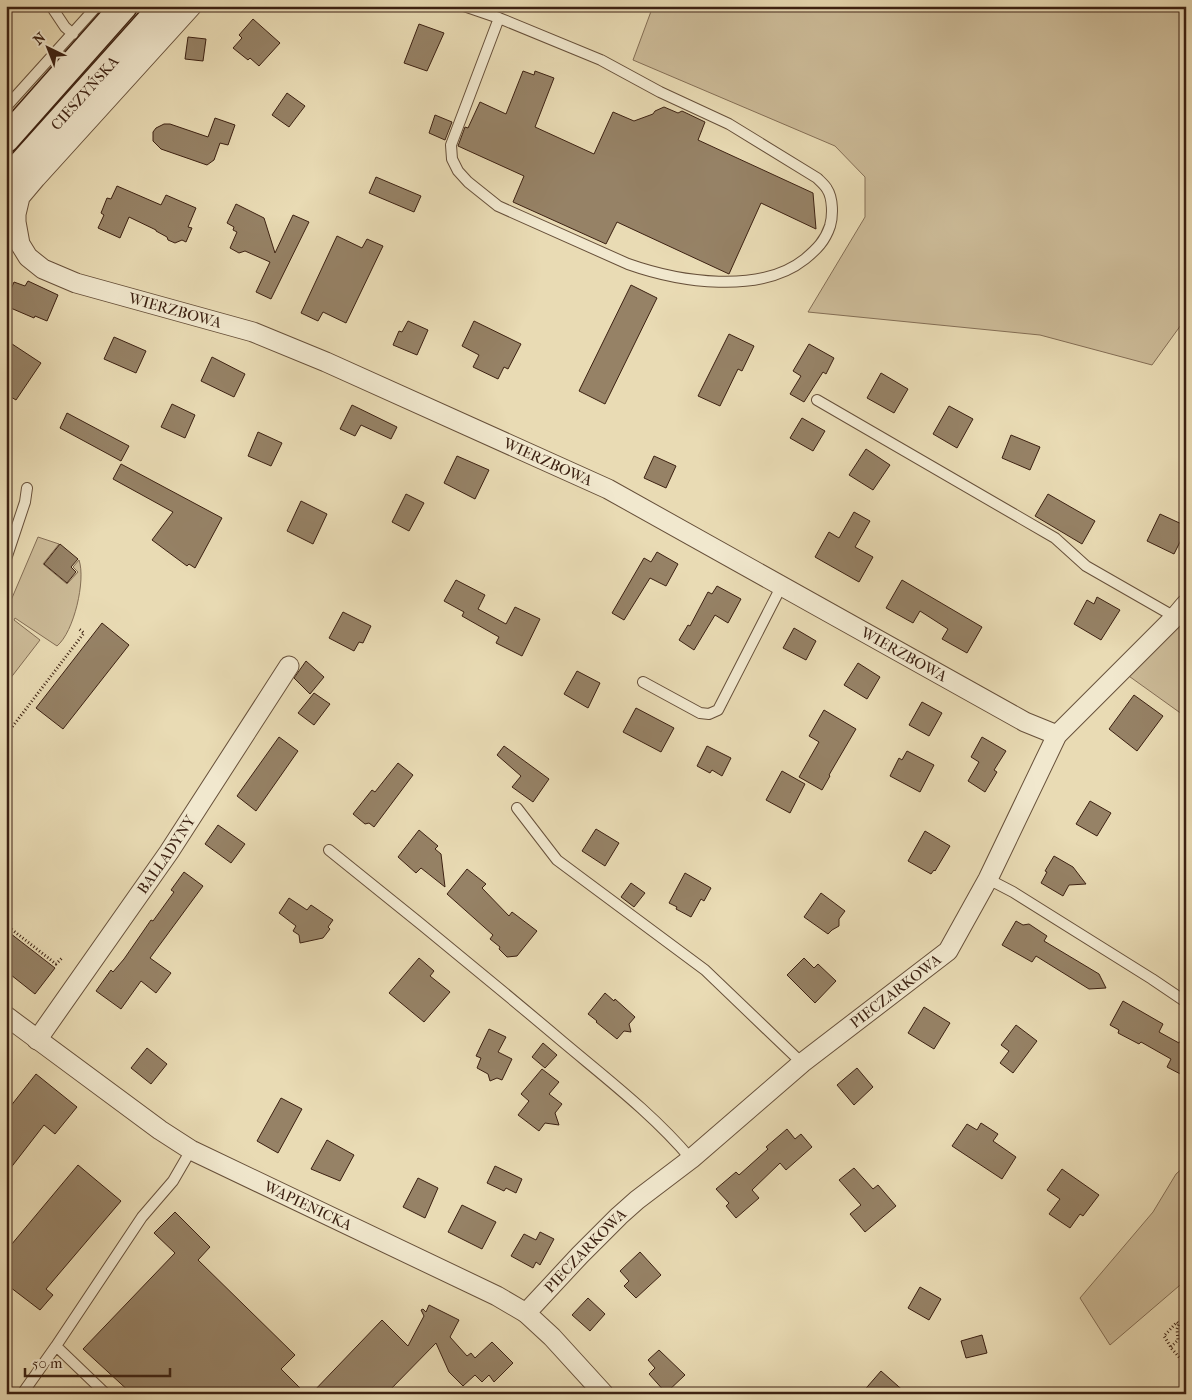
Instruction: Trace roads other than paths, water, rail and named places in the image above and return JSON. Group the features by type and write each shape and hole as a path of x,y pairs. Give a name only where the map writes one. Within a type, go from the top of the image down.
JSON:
{"main road":[{"name":"CIESZYŃSKA","path":"6,139 124,6"},
{"name":"CIESZYŃSKA","path":"6,181 162,6"}],"street":[{"name":"WIERZBOWA","path":"192,6 20,198 16,214 20,244 28,257 43,269 76,283 253,332 326,362 608,489 1025,722 1057,735"},
{"name":"PIECZARKOWA","path":"526,1313 619,1216 691,1159 802,1063 948,951 988,879 1057,735 1180,611"},
{"name":"BALLADYNY","path":"37,1040 169,852 289,666"},
{"name":"WAPIENICKA","path":"6,1016 160,1130 191,1150 497,1296 526,1313 552,1337 604,1394"}],"lane":[{"path":"51,6 65,28 73,34"},
{"path":"6,107 97,6"},
{"path":"464,6 499,18 601,60 660,92 729,124 817,178 828,189 832,201 831,222 827,236 817,249 801,262 785,271 765,279 730,282 664,275 648,271 628,264 498,206 468,182 458,171 452,159 451,145 499,18"},
{"path":"817,400 1055,538 1086,566 1180,611"},
{"path":"6,559 25,502 27,488"},
{"path":"643,682 700,713 709,714 718,710 782,585"},
{"path":"517,808 557,860 705,970 802,1063"},
{"path":"329,850 487,977 634,1102 671,1136 691,1159"},
{"path":"988,879 1013,892 1186,1002"},
{"path":"22,1394 142,1217 173,1181 191,1150"},
{"path":"56,1346 106,1394"}]}
